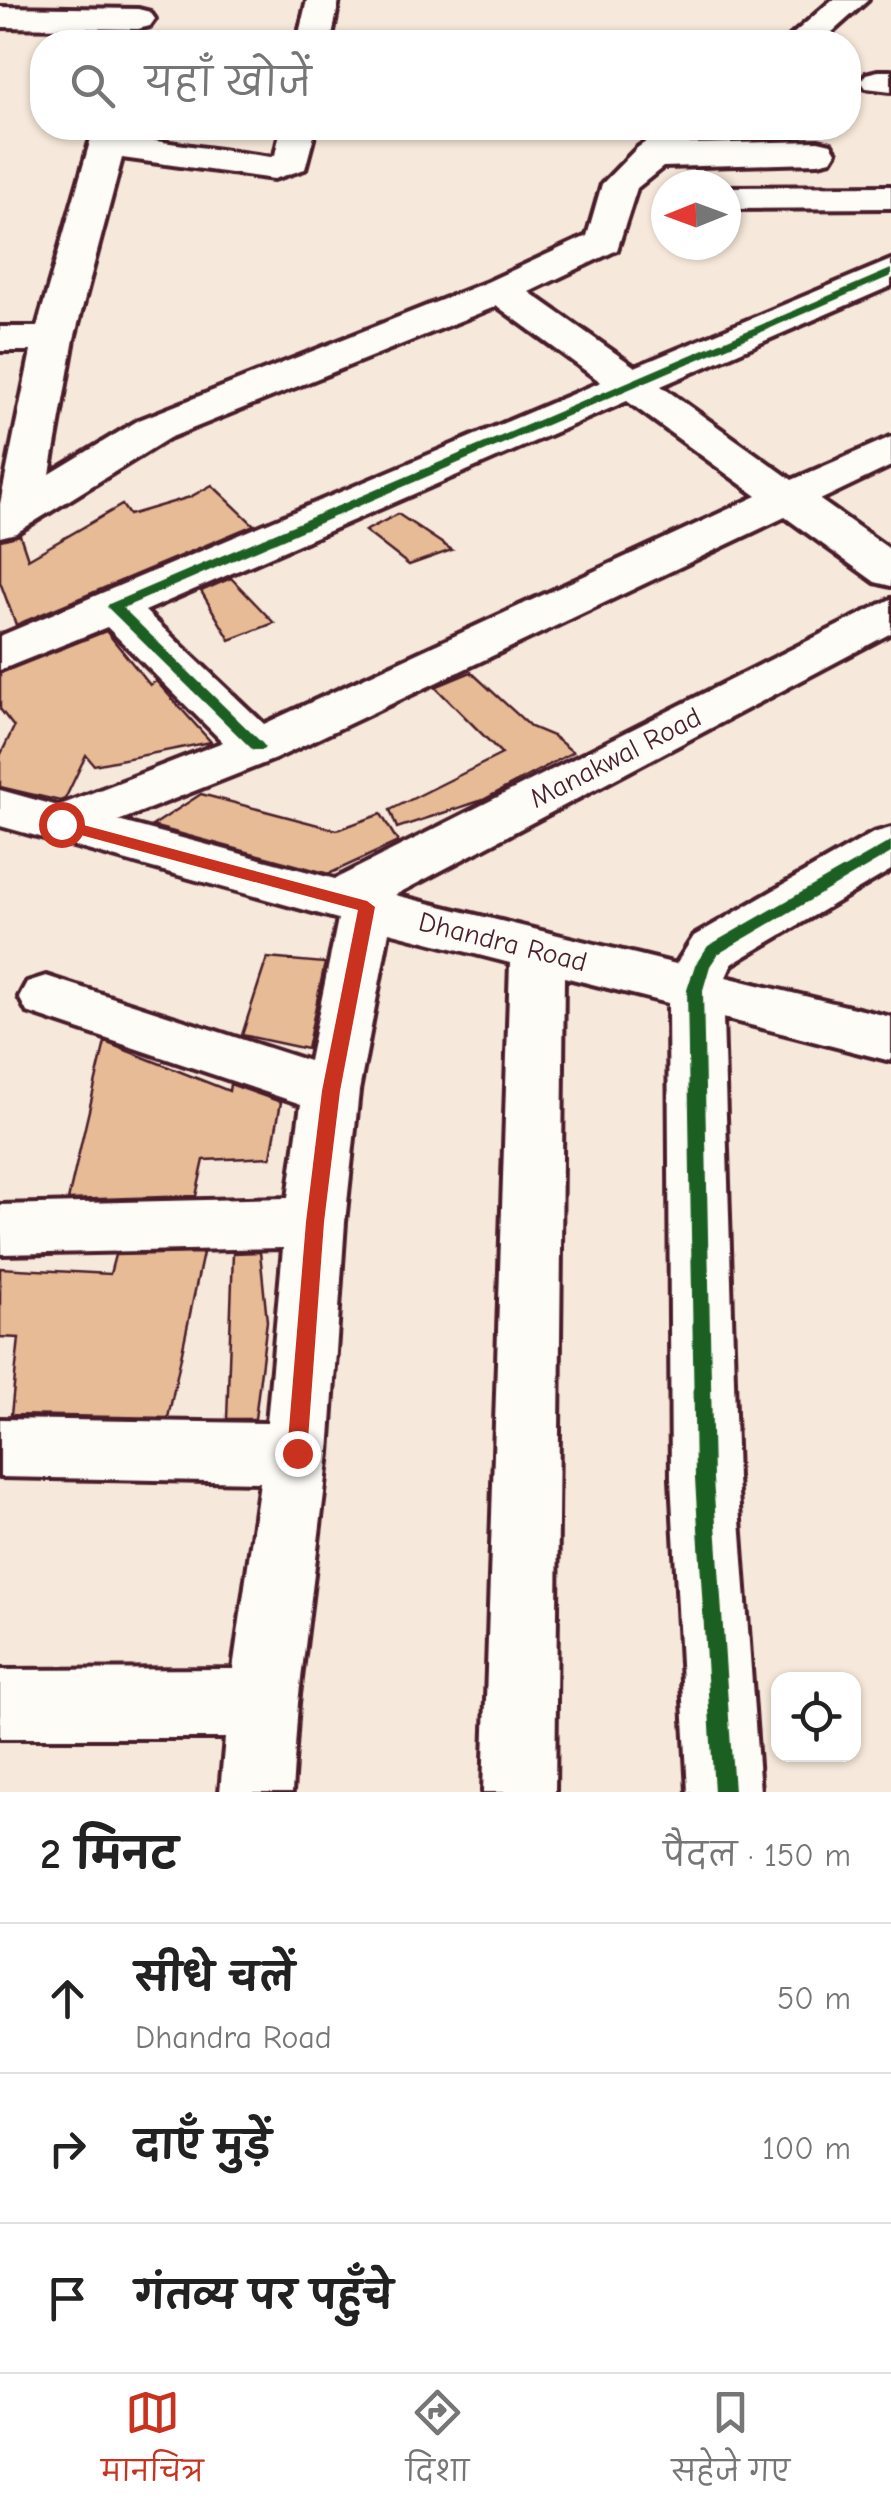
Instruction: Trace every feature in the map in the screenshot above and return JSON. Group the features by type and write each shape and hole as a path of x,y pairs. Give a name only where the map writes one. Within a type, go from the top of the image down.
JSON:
{"street":[{"path":"317,30 323,0"},
{"path":"822,30 851,14"},
{"path":"0,17 138,20"},
{"path":"11,515 109,140"},
{"path":"130,140 274,168 292,160 296,140"},
{"path":"11,515 154,428 500,290 604,242 611,230 615,197 629,172 671,140"},
{"path":"650,156 814,140 831,197"},
{"path":"615,197 651,198"},
{"path":"741,198 891,197"},
{"path":"0,654 891,272"},
{"path":"500,290 891,572"},
{"path":"0,340 54,339"},
{"path":"61,824 258,747 891,450"},
{"path":"114,607 258,747"},
{"name":"Manakwal Road","path":"353,903 891,614"},
{"name":"Dhandra Road","path":"0,808 353,903 891,1039"},
{"path":"724,1792 704,1478 695,990 702,965 714,950 891,846"},
{"path":"256,1792 263,1703 297,1453 315,1222 353,903"},
{"path":"519,1792 537,950"},
{"path":"46,997 331,1091"},
{"path":"2,1229 315,1222"},
{"path":"0,1448 297,1453"},
{"path":"0,1704 263,1703"}],"building":[{"path":"212,485 254,525 16,625 0,582 0,540 20,535 28,559 122,505 129,515 190,497"},
{"path":"398,514 452,550 409,565 365,531"},
{"path":"231,578 274,623 230,640 201,591"},
{"path":"106,631 150,685 156,681 211,742 94,765 86,755 65,799 60,801 0,787 0,756 14,727 0,709 0,673"},
{"path":"471,672 531,727 553,736 573,752 483,800 397,828 390,810 502,754 435,687"},
{"path":"201,794 337,830 381,814 398,842 329,874 152,826"},
{"path":"267,958 325,963 307,1049 242,1035"},
{"path":"105,1042 229,1091 230,1084 281,1102 271,1157 204,1160 196,1196 68,1200"},
{"path":"260,1252 267,1321 255,1419 227,1419 233,1253"},
{"path":"203,1253 168,1418 11,1415 19,1338 0,1337 0,1268 110,1274 115,1255"}],"cycle path":[{"path":"258,747 114,607 891,272"},
{"path":"724,1792 704,1479 695,990 713,950 891,846"}],"route":[{"path":"61,824 367,907 331,1091 315,1222 297,1453"}]}
